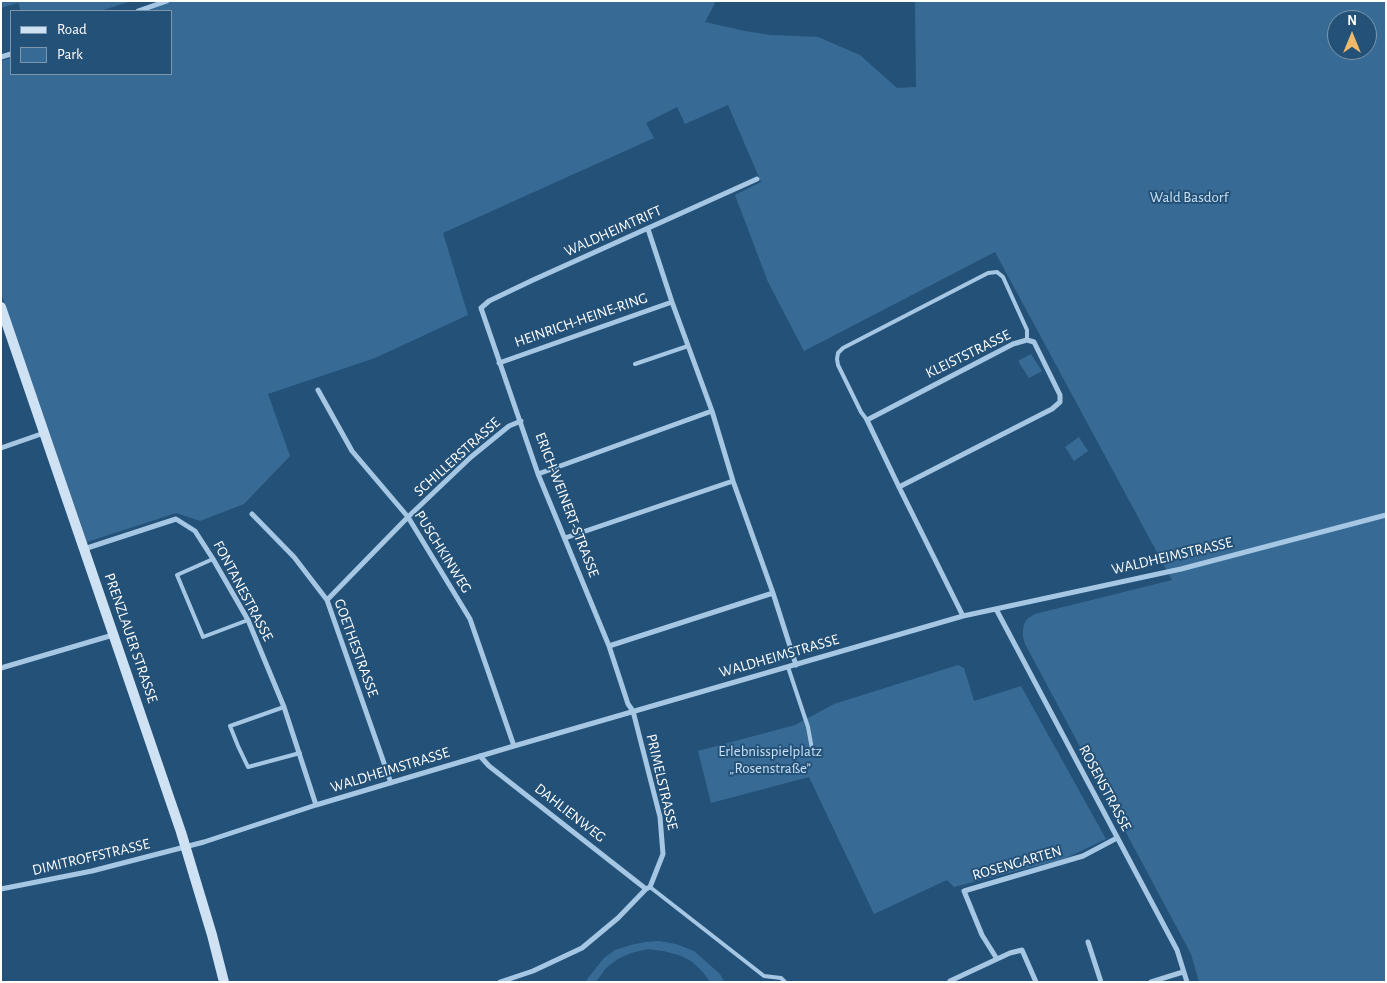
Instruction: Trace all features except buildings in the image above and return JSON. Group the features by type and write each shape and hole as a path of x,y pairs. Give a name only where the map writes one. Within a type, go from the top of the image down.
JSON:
{"main road":[{"name":"PRENZLAUER STRASSE","path":"1,307 186,847 224,982"}],"street":[{"path":"141,10 167,1"},
{"name":"WALDHEIMTRIFT","path":"480,308 489,301 524,284 757,179"},
{"name":"HEINRICH-HEINE-RING","path":"648,229 712,412 733,481 773,593 796,665"},
{"name":"HEINRICH-HEINE-RING","path":"499,362 672,302"},
{"name":"ERICH-WEINERT-STRASSE","path":"480,308 538,474 609,646 628,704 633,711"},
{"name":"KLEISTSTRASSE","path":"867,420 1013,344 1027,340 1034,342 1060,395 1060,402 1052,409 899,487"},
{"name":"PUSCHKINWEG","path":"318,390 352,451 408,517 470,619 514,746"},
{"path":"538,474 712,412"},
{"path":"867,420 963,616"},
{"name":"SCHILLERSTRASSE","path":"327,600 408,517 471,457 508,426 521,421"},
{"path":"1,448 45,433"},
{"path":"565,538 733,481"},
{"name":"GOETHESTRASSE","path":"252,514 294,557 327,600 392,783"},
{"name":"WALDHEIMSTRASSE","path":"186,847 316,805 480,756 963,616 1181,569 1386,515"},
{"name":"FONTANESTRASSE","path":"84,548 176,519 195,531 214,559 248,620 284,707 316,805"},
{"path":"609,646 773,593"},
{"name":"ROSENSTRASSE","path":"996,609 1177,950 1187,982"},
{"path":"1,668 113,635"},
{"name":"PRIMELSTRASSE","path":"500,982 533,971 582,948 618,918 648,888 663,854 662,832 660,817 633,711"},
{"name":"DAHLIENWEG","path":"480,756 497,772 648,888"},
{"name":"ROSENGARTEN","path":"997,959 982,935 964,892 1083,856 1117,838"},
{"name":"DIMITROFFSTRASSE","path":"1,889 92,871 186,847"},
{"path":"1088,942 1101,982"},
{"path":"950,981 1010,953 1022,950 1036,982"},
{"path":"1151,982 1183,972"}],"lane":[{"path":"867,420 860,412 838,365 838,353 843,348 988,273 997,272 1003,277 1027,330 1027,340"},
{"path":"635,364 688,346"},
{"path":"214,559 177,575 203,637 248,620"},
{"path":"788,667 808,727 812,749"},
{"path":"284,707 230,726 248,767 300,753"},
{"path":"648,888 764,976 781,978 785,982"}],"green space":[{"path":"1,1 132,1 103,10 21,10 18,3 1,8"},
{"name":"Wald Basdorf","path":"173,1 716,1 705,22 770,35 818,37 860,55 897,88 916,87 915,1 1386,1 1386,982 1199,982 1191,954 1025,644 1023,637 1024,624 1027,619 1035,614 1172,580 995,252 804,351 768,282 735,195 761,182 728,105 685,124 677,107 646,123 654,138 443,233 468,315 375,358 268,394 290,456 244,504 200,521 176,513 87,542 1,293 1,61 10,58 10,75 172,75 172,10 146,10"},
{"path":"1031,354 1042,371 1029,378 1018,361"},
{"path":"1079,437 1088,451 1074,461 1065,447"},
{"name":"Erlebnisspielplatz „Rosenstraße”","path":"958,665 964,668 974,701 1021,686 1106,839 1064,859 954,887 947,880 874,914 809,777 711,803 698,751 795,725 834,704"},
{"path":"659,941 676,944 694,951 720,974 724,982 710,982 691,961 679,955 648,949 631,953 618,959 606,968 596,982 585,982 604,958 615,950 645,942"}]}
